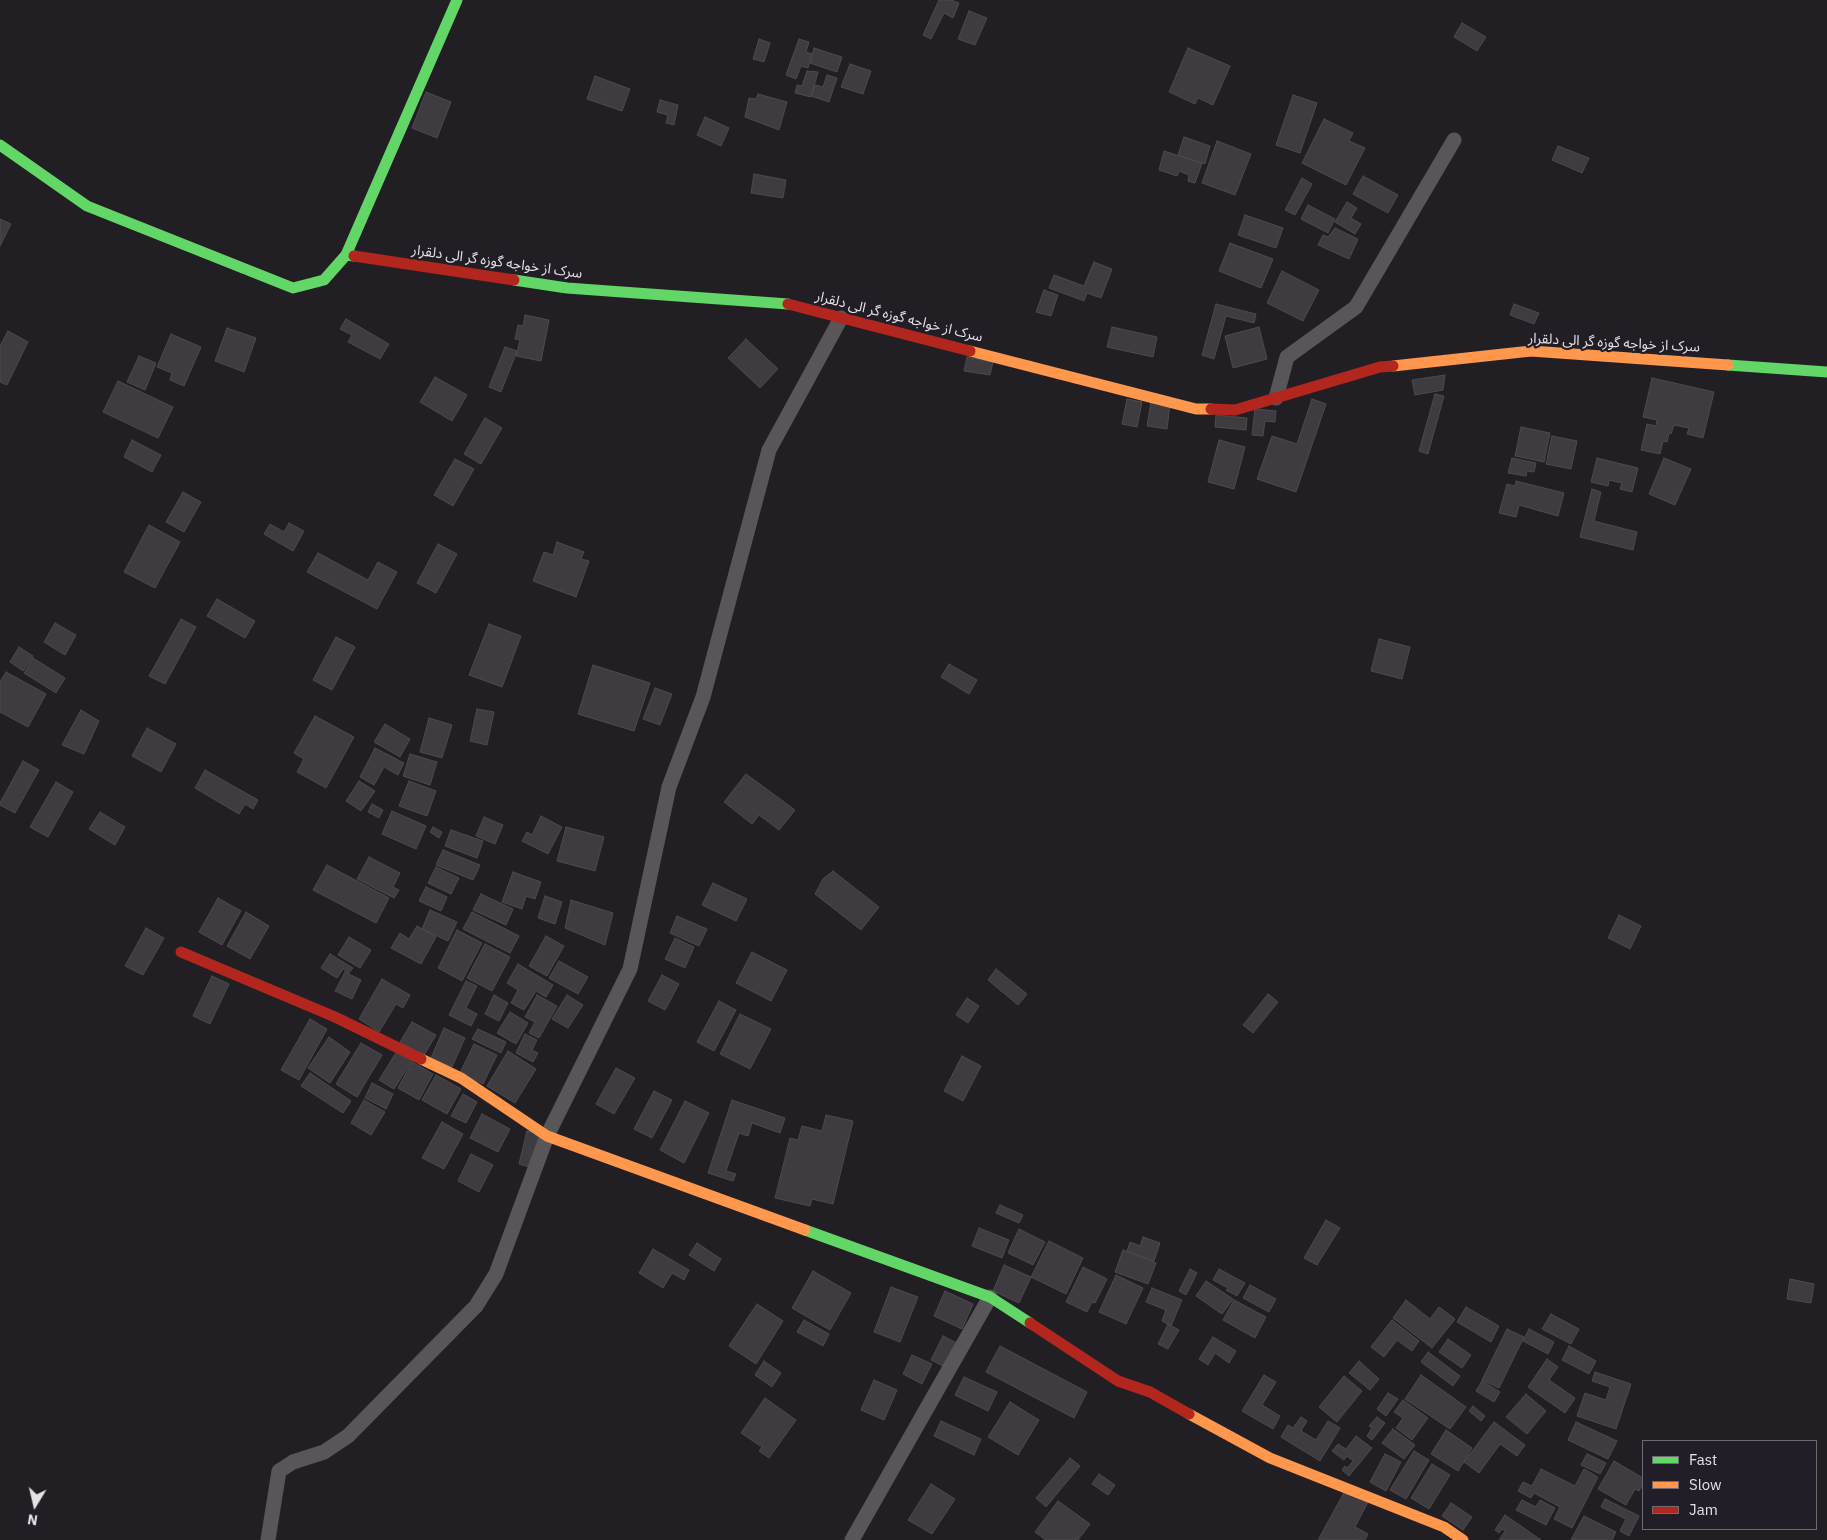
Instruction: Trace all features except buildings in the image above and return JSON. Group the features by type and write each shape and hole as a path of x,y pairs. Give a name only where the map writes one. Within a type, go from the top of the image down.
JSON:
{"street":[{"path":"0,145 87,206 292,288 324,280 346,255 457,0"},
{"path":"1276,398 1287,357 1356,307 1454,140"},
{"name":"سرک از خواجه گوزه گر الی دلقرار","path":"346,255 567,288 785,303 1196,409 1235,410 1380,367 1531,351 1827,372"},
{"path":"268,1540 279,1471 293,1462 324,1452 348,1436 476,1306 496,1274 547,1136 630,969 669,787 704,697 769,450 841,318"},
{"path":"181,952 335,1017 461,1078 547,1136 990,1297 1118,1382 1150,1392 1270,1458 1444,1528 1463,1540"},
{"path":"852,1540 990,1297"}],"traffic: fast":[{"path":"346,255 457,0"},
{"path":"0,145 87,206 293,288 324,280 346,255 354,256"},
{"path":"514,280 567,288 788,304"},
{"path":"1728,365 1827,372"},
{"path":"805,1230 990,1297 1030,1323"}],"traffic: slow":[{"path":"970,351 1196,409 1211,409"},
{"path":"1393,366 1531,351 1728,365"},
{"path":"421,1059 461,1078 547,1136 805,1230"},
{"path":"1189,1414 1270,1458 1444,1527 1463,1540"}],"traffic: jam":[{"path":"354,256 514,280"},
{"path":"788,304 970,351"},
{"path":"1211,409 1235,410 1380,367 1393,366"},
{"path":"181,952 335,1017 421,1059"},
{"path":"1030,1323 1118,1381 1150,1392 1189,1414"}]}
